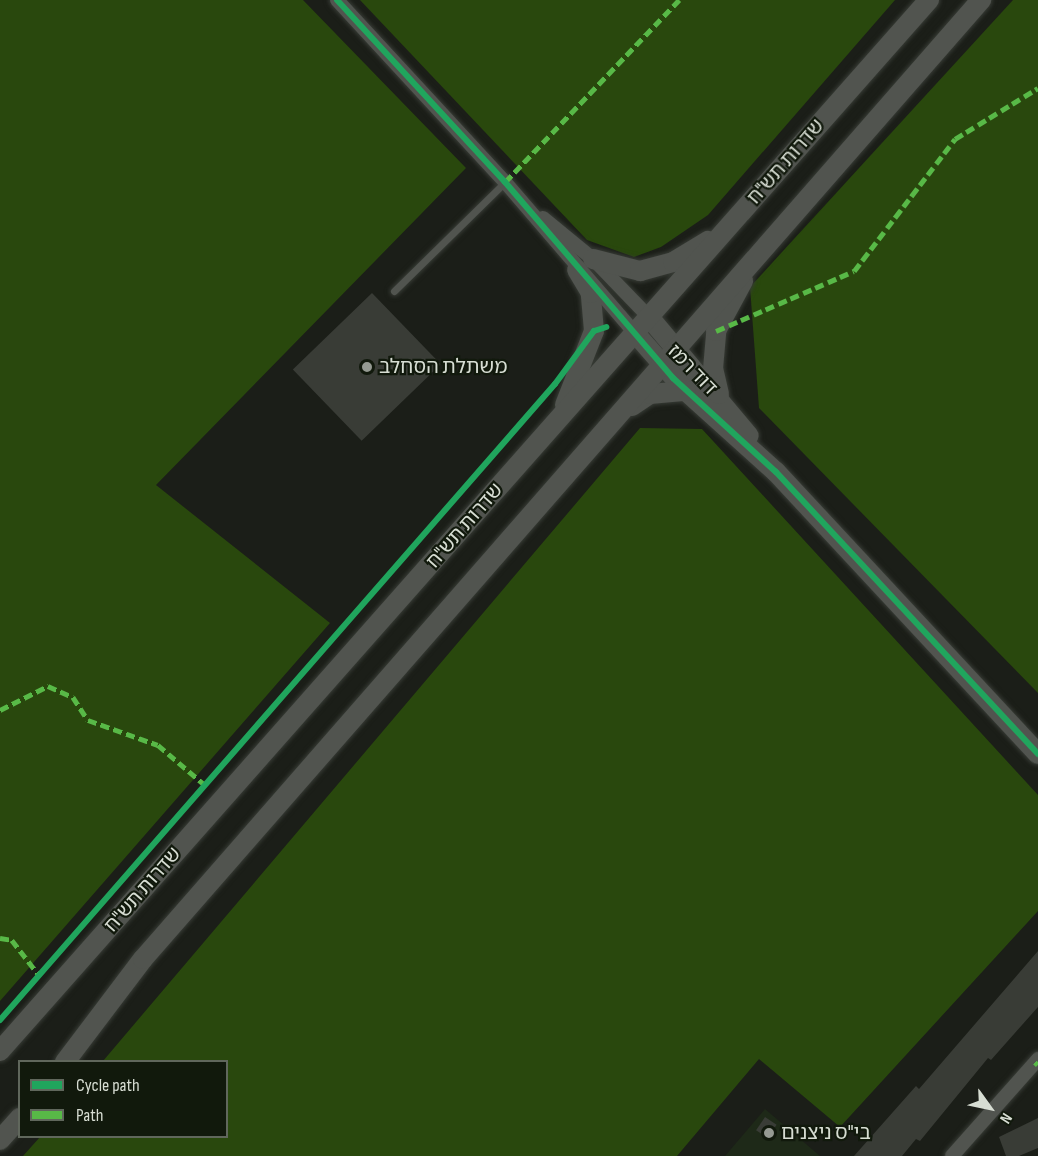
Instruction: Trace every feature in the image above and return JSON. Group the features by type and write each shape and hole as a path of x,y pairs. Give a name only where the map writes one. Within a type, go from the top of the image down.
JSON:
{"main road":[{"name":"שדרות תש\"ח","path":"0,1051 928,0"},
{"name":"שדרות תש\"ח","path":"66,1060 142,959 981,0"},
{"path":"560,417 594,331 591,293 585,264 640,271 673,262 728,228"},
{"path":"720,398 712,369 716,331 762,248"},
{"name":"דוד רמז","path":"649,317 720,398 776,472"},
{"name":"דוד רמז","path":"635,333 686,391 776,472 1037,753"},
{"path":"610,422 650,394 686,391"},
{"path":"0,1140 18,1120"}],"street":[{"name":"דוד רמז","path":"337,0 520,200 585,264 649,317"},
{"name":"דוד רמז","path":"520,200 585,264 635,333"},
{"path":"952,1156 1037,1062"}],"lane":[{"path":"394,291 505,182"}],"shaded area":[{"name":"בי\"ס ניצנים","path":"765,1109 820,1156 725,1156"}],"green space":[{"path":"0,0 303,0 466,168 156,485 330,623 0,1001"},
{"path":"360,0 895,0 708,215 661,247 634,257 587,240"},
{"path":"1013,0 1038,0 1038,693 759,408 750,287"},
{"path":"640,428 702,429 1038,795 1038,911 840,1127 759,1059 677,1156 23,1156 39,1138 228,1138 228,1060 104,1060"}],"building":[{"name":"משתלת הסחלב","path":"372,293 441,364 362,441 293,369"},
{"path":"1038,951 1038,1007 991,1060 988,1058 920,1141 916,1139 902,1156 854,1156 916,1086 919,1089"},
{"path":"765,1117 777,1125 768,1138 756,1130"},
{"path":"1038,1118 1038,1148 1019,1156 1006,1156 999,1137"}],"marked path":[{"path":"505,182 679,0"},
{"path":"716,331 854,271 955,139 1038,88"},
{"path":"0,710 48,686 73,697 88,720 158,745 205,785"},
{"path":"0,938 12,940 39,975"},
{"path":"1035,1062 1038,1065"}],"cycle path":[{"path":"337,0 505,182 673,378 776,472 1038,754"},
{"path":"0,1020 555,384 594,331 606,327"}],"place":[{"name":"משתלת הסחלב","path":"367,367"},
{"name":"בי\"ס ניצנים","path":"769,1133"}]}
